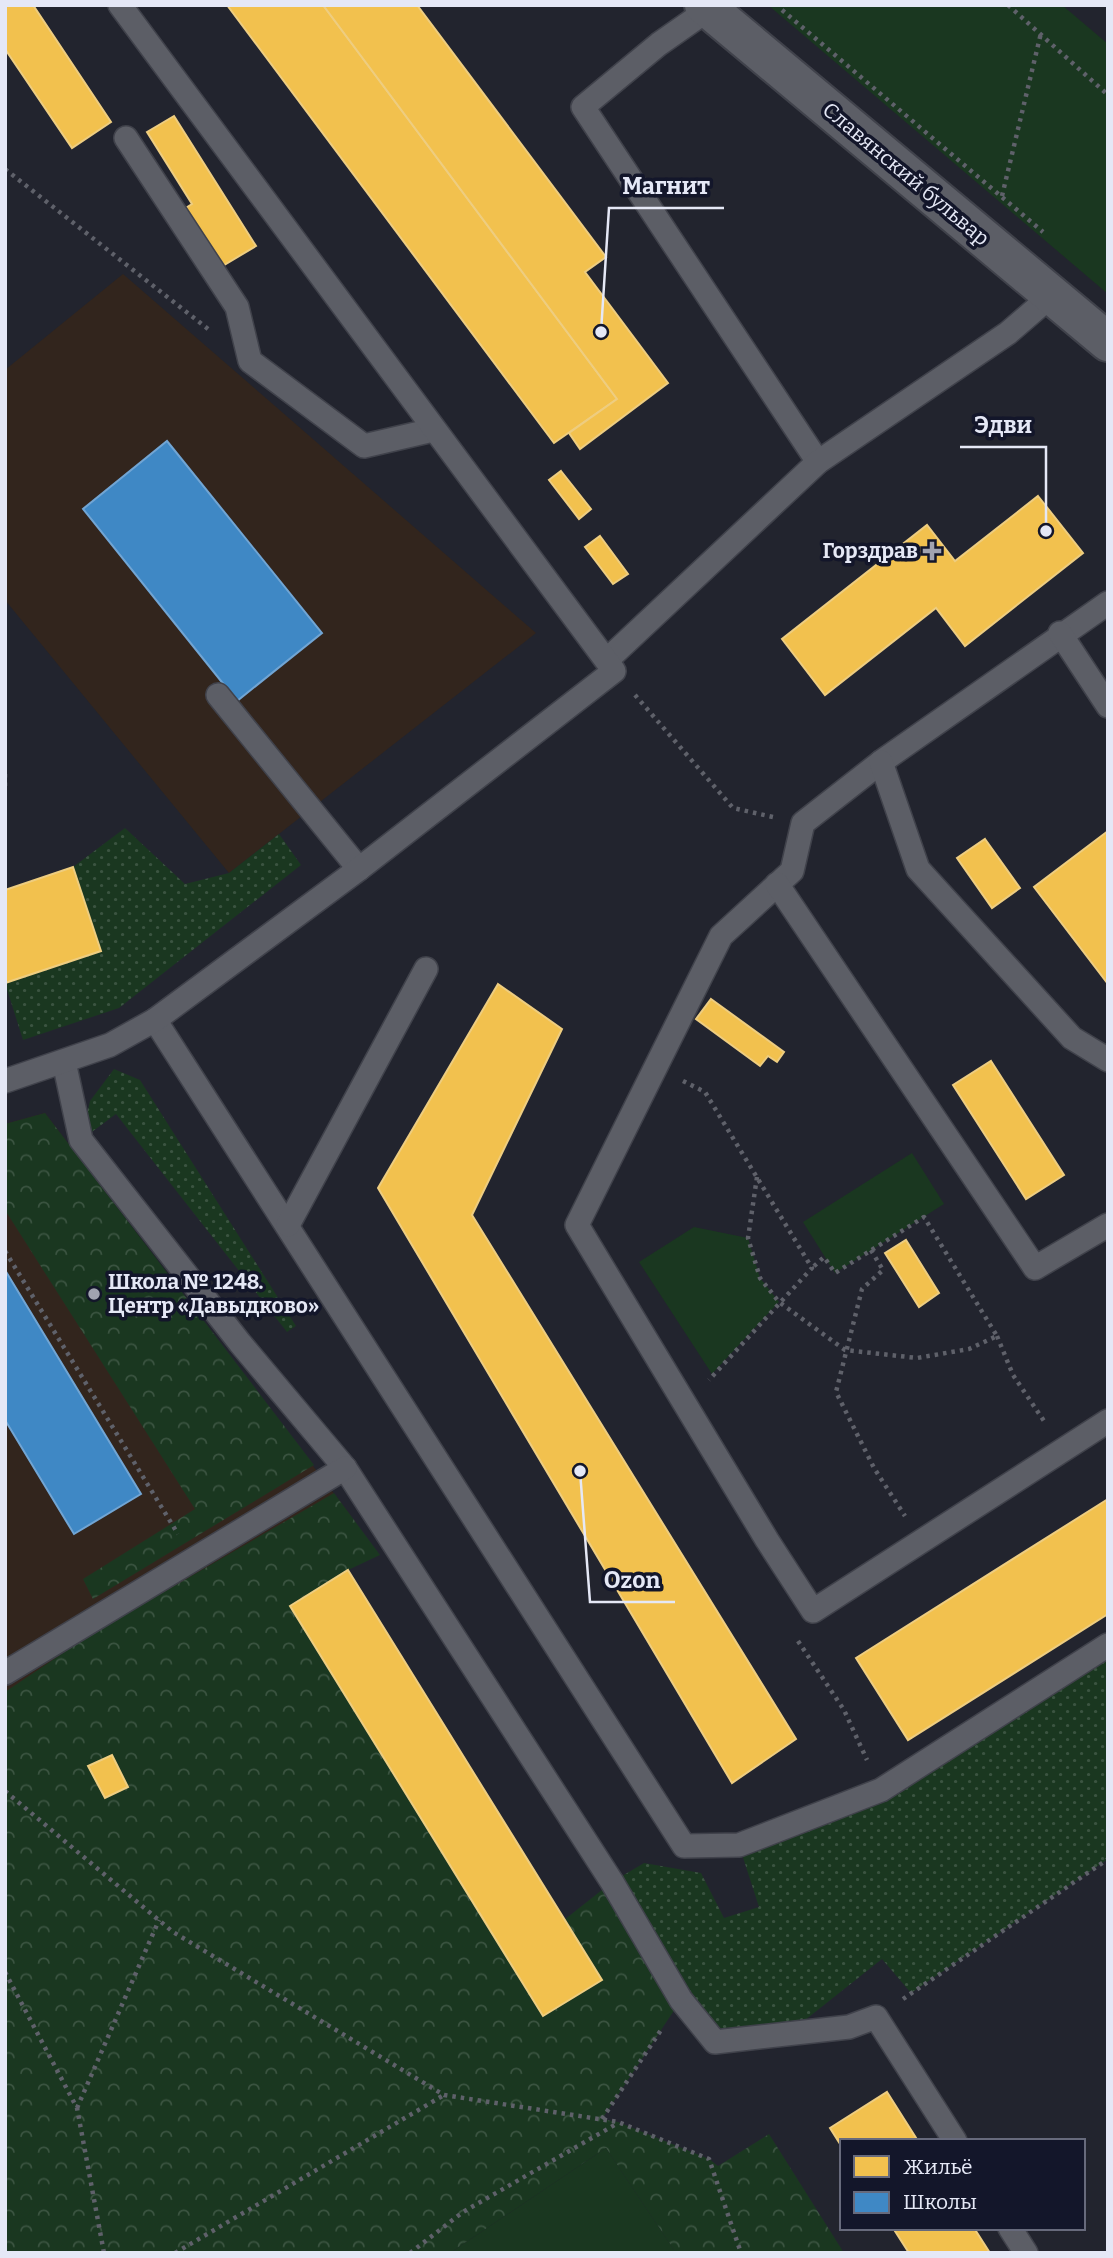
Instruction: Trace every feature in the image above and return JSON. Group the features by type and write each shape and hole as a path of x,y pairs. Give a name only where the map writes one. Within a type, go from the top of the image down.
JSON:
{"street":[{"name":"Славянский бульвар","path":"706,7 1108,342"}],"lane":[{"path":"120,5 610,665"},
{"path":"706,7 583,107 818,462"},
{"path":"126,138 237,307 250,361 364,446 433,430"},
{"path":"5,1081 110,1045 155,1020 359,869 610,665 818,462 1008,333 1052,295"},
{"path":"1108,603 1060,633 881,762 803,823 792,871 721,936 578,1225 813,1611 1108,1421"},
{"path":"1060,633 1108,706"},
{"path":"218,695 359,869"},
{"path":"881,762 918,869 1072,1038 1108,1060"},
{"path":"777,884 1035,1268 1108,1225"},
{"path":"288,1225 426,969"},
{"path":"155,1020 684,1846 738,1845 881,1790 1108,1645"},
{"path":"64,1062 81,1140 240,1343 345,1468 612,1882 681,2000 715,2042 849,2027 876,2017 954,2139"},
{"path":"5,1673 345,1468"},
{"path":"1011,2230 1026,2253"}],"path":[{"path":"1008,5 1108,95"},
{"path":"782,10 1044,232"},
{"path":"1001,196 1041,33"},
{"path":"5,169 250,361"},
{"path":"610,665 733,808 803,823"},
{"path":"5,774 5,786"},
{"path":"657,1068 705,1092 812,1268"},
{"path":"757,1177 748,1238 760,1278 779,1302 845,1350 917,1358 969,1349 998,1336"},
{"path":"692,1413 712,1374 824,1256 835,1273 924,1217 998,1336 1013,1375 1063,1451"},
{"path":"871,1250 883,1270 862,1289 836,1392 874,1468 921,1542"},
{"path":"5,1251 194,1559"},
{"path":"844,1710 881,1790"},
{"path":"5,1791 173,1932 444,2095 618,2122 709,2159 741,2253"},
{"path":"876,2017 1108,1858"},
{"path":"77,2108 159,1920"},
{"path":"5,1972 77,2108 104,2253"},
{"path":"602,2119 681,2000"},
{"path":"175,2253 444,2095"},
{"path":"410,2253 463,2213 618,2122"}],"shaded area":[{"path":"123,274 536,633 229,873 5,600 5,370"},
{"name":"Школа № 1248. Центр «Давыдково»","path":"45,1113 351,1516 5,1789 5,1124"}],"green space":[{"path":"768,5 1062,5 1108,44 1108,294"},
{"path":"125,828 185,884 229,873 279,834 301,865 119,1008 23,1040 5,983 101,951 73,867"},
{"path":"114,1069 140,1080 296,1326 287,1332 116,1114 81,1140 90,1101"},
{"path":"45,1113 314,1465 93,1599 83,1579 195,1509 5,1210 5,1124"},
{"path":"912,1153 944,1204 835,1273 803,1222"},
{"path":"694,1227 748,1238 760,1278 779,1302 712,1374 639,1262"},
{"path":"334,1493 380,1555 348,1570 290,1607 543,2015 564,1920 612,1882 681,2000 602,2119 618,2122 709,2159 718,2166 769,2134 844,2253 676,2253 606,2148 450,2253 5,2253 5,1692 90,1635","holes":["112,1755 128,1786 105,1798 89,1766"]},
{"path":"1108,1645 1108,1859 911,1993 882,1959 785,2036 715,2042 612,1882 644,1863 701,1873 724,1918 759,1907 739,1845 881,1790"},
{"path":"606,2148 676,2253 450,2253"}],"building: Жильё":[{"path":"5,5 33,5 111,122 72,148 5,49"},
{"path":"227,5 323,5 617,399 554,443"},
{"path":"323,5 417,5 606,257 585,272 668,383 580,449 569,433 617,399"},
{"path":"174,116 256,246 221,267 184,209 192,204 147,132"},
{"path":"561,471 591,509 579,519 549,480"},
{"path":"1038,496 1083,553 965,646 936,608 825,695 782,639 927,525 955,561"},
{"path":"600,536 628,574 613,584 585,547"},
{"path":"1108,831 1108,984 1034,887"},
{"path":"985,839 1020,888 992,908 957,858"},
{"path":"73,867 101,951 5,983 5,890"},
{"path":"498,984 562,1029 472,1215 796,1739 732,1783 378,1188"},
{"path":"711,999 784,1052 777,1062 768,1056 760,1066 696,1019"},
{"path":"991,1061 1064,1175 1026,1199 953,1085"},
{"path":"906,1240 939,1293 919,1307 885,1253"},
{"path":"1108,1499 1108,1614 908,1740 856,1658"},
{"path":"348,1570 602,1980 543,2016 290,1606"},
{"path":"112,1755 128,1787 105,1798 88,1766"},
{"path":"887,2092 917,2139 840,2139 840,2144 830,2128"},
{"path":"894,2230 975,2230 990,2253 909,2253"}],"building: Школы":[{"path":"167,441 322,633 237,701 83,509"},
{"path":"5,1270 141,1494 74,1534 5,1420"}],"place":[{"name":"Магнит","path":"601,332"},
{"name":"Эдви","path":"1046,531"},
{"name":"Горздрав","path":"932,551"},
{"name":"Школа № 1248. Центр «Давыдково»","path":"94,1294"},
{"name":"Ozon","path":"580,1471"}]}
